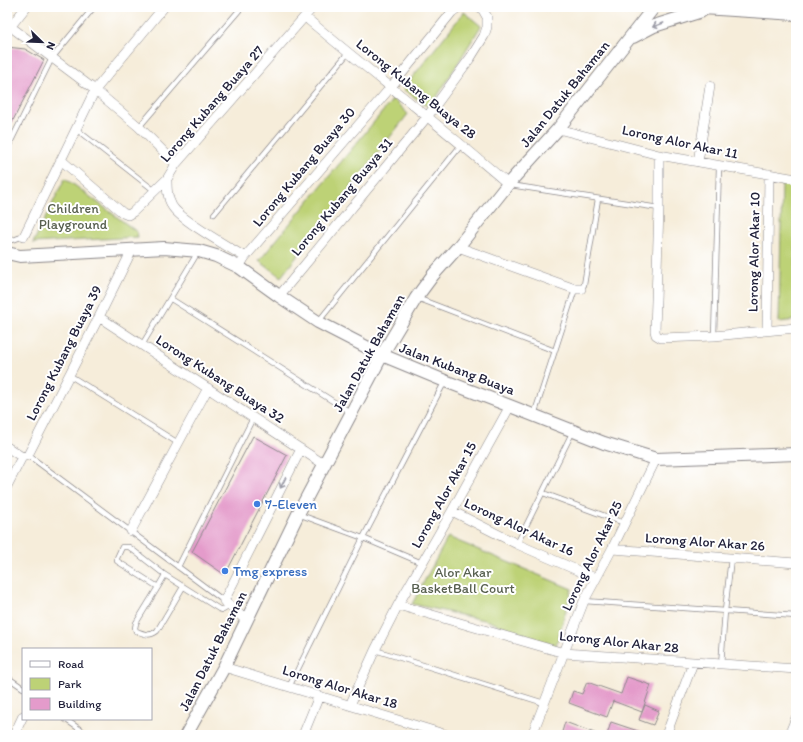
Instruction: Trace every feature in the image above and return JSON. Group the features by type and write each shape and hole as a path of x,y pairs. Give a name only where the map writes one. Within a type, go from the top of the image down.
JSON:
{"street":[{"path":"26,7 9,25 95,90 139,127 176,164"},
{"path":"24,236 95,90 164,7"},
{"name":"Lorong Kubang Buaya 27","path":"61,160 123,213 128,215 133,212 167,179 176,164 313,7"},
{"name":"Lorong Kubang Buaya 30","path":"242,262 391,87 452,12 459,7"},
{"name":"Lorong Kubang Buaya 31","path":"278,296 427,117 471,57 484,36 487,27 487,17 480,7"},
{"name":"Jalan Datuk Bahaman","path":"186,735 224,667 298,514 382,355 416,298 432,275 458,247 508,184 558,129 654,7"},
{"path":"687,7 790,11"},
{"path":"630,39 654,26 716,8"},
{"name":"Lorong Kubang Buaya 28","path":"305,16 348,53 462,144 508,184"},
{"path":"698,162 710,86"},
{"name":"Lorong Alor Akar 11","path":"558,129 659,155 796,179"},
{"path":"659,155 659,208 654,331 656,335 661,338 714,336 796,328"},
{"name":"Lorong Alor Akar 10","path":"767,330 769,174"},
{"path":"167,179 167,194 172,207 242,262"},
{"path":"458,247 578,289"},
{"name":"Jalan Kubang Buaya","path":"7,253 20,256 164,248 199,251 242,262 278,296 318,322 382,355 623,450 656,459 796,454"},
{"name":"Lorong Kubang Buaya 39","path":"7,486 25,456 99,317 132,250"},
{"name":"Lorong Kubang Buaya 32","path":"99,317 325,465"},
{"path":"130,531 208,388"},
{"name":"Lorong Alor Akar 15","path":"350,705 375,650 398,605 510,406"},
{"path":"7,447 25,456"},
{"path":"247,621 227,604 301,449"},
{"name":"Lorong Alor Akar 25","path":"532,735 584,601 595,578 612,549 656,459"},
{"name":"Lorong Alor Akar 16","path":"452,511 517,544 595,578"},
{"name":"Lorong Alor Akar 26","path":"612,549 796,563"},
{"name":"Lorong Alor Akar 28","path":"398,605 564,653 796,669"},
{"path":"666,735 693,663"},
{"name":"Lorong Alor Akar 18","path":"224,667 447,735"},
{"path":"303,735 319,696"},
{"path":"14,735 22,718"},
{"path":"789,735 796,718"},
{"path":"415,735 419,726"}],"lane":[{"path":"7,149 52,58 94,7"},
{"path":"139,127 242,7"},
{"path":"214,214 348,53"},
{"path":"76,129 155,191"},
{"path":"318,322 462,144"},
{"path":"714,336 719,166"},
{"path":"508,184 659,208"},
{"path":"534,415 555,351 578,289 584,285 598,199"},
{"path":"7,236 14,240 24,236"},
{"path":"142,345 199,251"},
{"path":"416,298 555,351"},
{"path":"171,299 352,414"},
{"path":"68,375 178,443"},
{"path":"289,687 363,538 445,381"},
{"path":"178,567 253,418"},
{"path":"517,544 573,431"},
{"path":"25,456 130,531 227,604 223,610 219,609 165,575 129,547 122,547 117,561 158,587"},
{"path":"543,493 624,523"},
{"path":"298,514 363,538 422,563"},
{"path":"721,665 731,558"},
{"path":"165,575 135,628 136,631 147,635 153,634 157,631 183,587"},
{"path":"584,601 796,616"},
{"path":"375,650 544,703"},
{"path":"7,677 22,687"},
{"path":"66,720 88,735"}],"green space":[{"path":"464,12 481,26 430,108 403,89"},
{"path":"393,99 408,114 281,277 259,261"},
{"name":"Children Playground","path":"65,178 137,232 138,237 33,243"},
{"path":"782,181 796,183 796,320 779,322"},
{"name":"Alor Akar BasketBall Court","path":"448,537 572,589 556,646 488,621 412,604"}],"building":[{"path":"7,47 25,49 44,60 7,132"},
{"path":"253,436 287,455 225,575 192,552"},
{"path":"627,677 651,685 642,712 613,701 607,717 569,703 573,691 582,694 587,682 621,694"},
{"path":"645,705 659,711 653,725 639,720"},
{"path":"565,722 597,734 597,735 561,735"},
{"path":"611,722 644,733 644,735 607,735"}],"place":[{"name":"7-Eleven","path":"257,504"},
{"name":"Tmg express","path":"225,571"}]}
